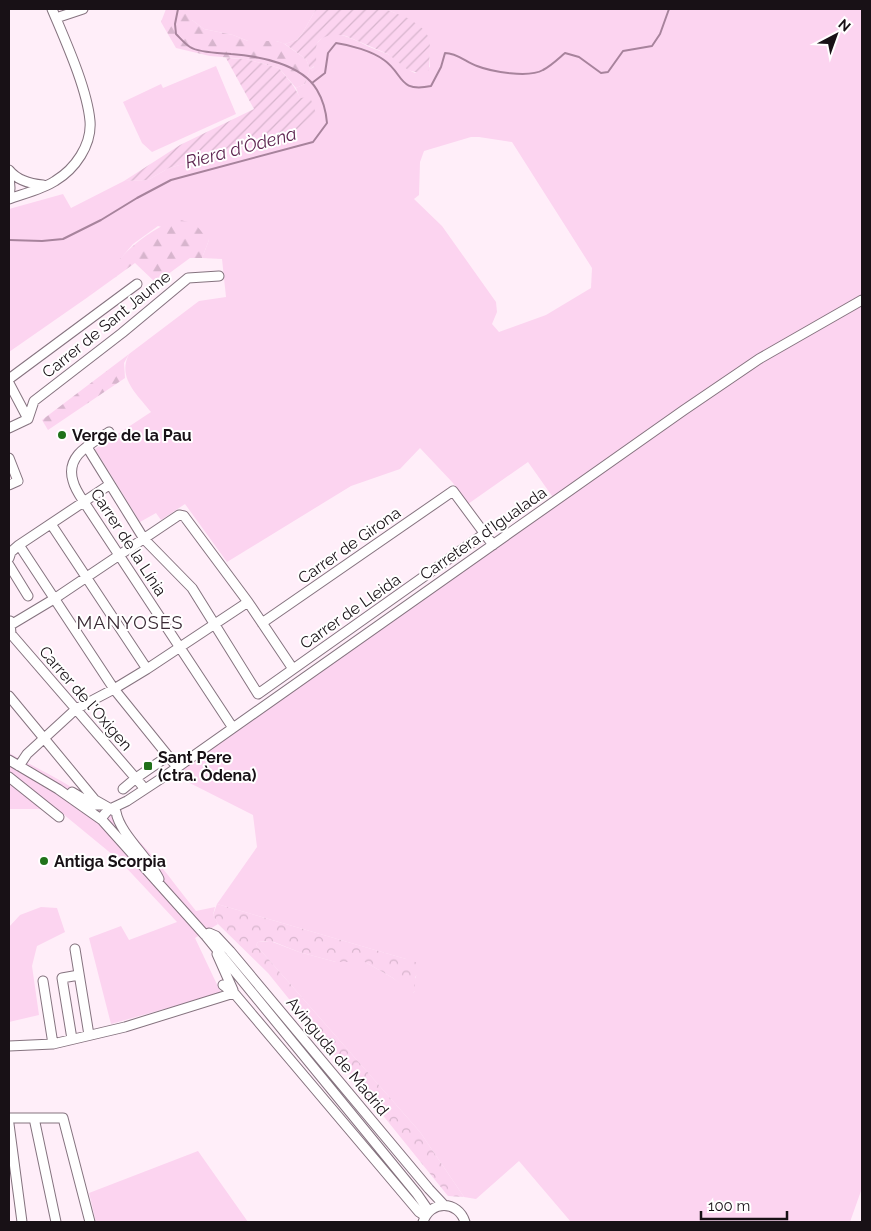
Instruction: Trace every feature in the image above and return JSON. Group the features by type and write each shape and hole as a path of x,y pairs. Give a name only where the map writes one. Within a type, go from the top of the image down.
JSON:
{"street":[{"path":"9,175 9,199 54,182 75,164 88,140 90,122 84,90 52,9"},
{"path":"56,18 84,9"},
{"path":"9,170 19,178 30,183 46,185"},
{"name":"Carrer de Sant Jaume","path":"28,419 34,401 188,278 219,276"},
{"path":"9,378 137,284"},
{"name":"Carretera d'Igualada","path":"102,820 109,818 111,808 145,789 177,767 759,359 862,300"},
{"path":"9,383 28,419 9,428"},
{"path":"109,432 86,447 144,539 192,588 215,625"},
{"name":"Carrer de la Línia","path":"86,447 78,453 73,462 71,472 73,482 84,502 233,728"},
{"path":"9,458 18,480 9,485"},
{"path":"9,558 11,552 19,545 109,485"},
{"name":"Carrer de Girona","path":"262,623 453,491 484,534"},
{"path":"9,622 54,599 179,516 184,516 248,602 293,669"},
{"path":"51,524 88,577 147,669"},
{"path":"484,534 493,545"},
{"name":"Carrer de Lleida","path":"215,625 258,694 484,534"},
{"path":"19,545 114,689 177,767"},
{"path":"9,565 28,596"},
{"path":"21,762 44,737 76,709 147,669 248,602"},
{"name":"Carrer de l'Oxigen","path":"9,622 11,634 145,789"},
{"path":"9,696 95,800 111,808 154,869 164,888"},
{"path":"123,789 168,756"},
{"path":"9,760 21,762 58,789 72,792 94,805 111,808"},
{"path":"9,777 59,817"},
{"name":"Avinguda de Madrid","path":"58,789 102,820 205,935 418,1194 426,1207 425,1217"},
{"name":"Avinguda de Madrid","path":"205,935 209,933 216,936 230,950 429,1189 440,1206"},
{"path":"212,945 234,993"},
{"path":"75,949 89,1035"},
{"path":"72,1039 62,978 79,975"},
{"path":"43,981 53,1044"},
{"path":"223,984 234,993 418,1212 425,1217 440,1206 458,1210 465,1222"},
{"path":"9,1046 53,1044 125,1027 234,993"},
{"path":"9,1118 62,1118 90,1222"},
{"path":"34,1118 56,1222"},
{"path":"9,1124 22,1222"},
{"name":"Avinguda de Madrid","path":"418,1194 430,1204 440,1206"}],"green space":[{"path":"166,9 192,9 192,20 204,29 233,35 248,41 276,41 283,43 306,59 310,69 305,84 296,88 279,68 246,59 210,56 176,48 161,22"},
{"path":"192,9 316,9 297,40 285,44 276,41 248,41 233,35 204,29 192,20"},
{"path":"316,9 385,9 410,19 423,29 430,39 429,70 422,74 408,70 388,54 346,36 337,35 323,38 317,43 316,65 310,69 306,59 285,44 297,40"},
{"path":"385,9 862,9 862,1188 850,1222 571,1222 519,1161 476,1199 464,1197 420,1132 256,945 258,942 270,941 299,952 336,962 365,962 393,978 413,993 415,991 414,981 417,974 406,959 217,904 257,847 253,815 172,774 212,749 557,503 528,462 468,504 453,483 420,448 400,469 351,486 227,562 185,504 161,520 156,513 140,522 95,449 151,412 130,385 127,378 125,371 129,354 199,301 226,297 222,259 202,258 209,240 158,226 133,244 88,297 9,352 9,209 63,194 71,208 124,181 148,180 169,168 291,134 300,99 296,88 305,84 310,69 314,67 316,46 325,36 331,34 345,36 391,56 415,73 430,67 430,39 395,13","holes":["471,137 512,142 592,268 591,288 546,315 499,332 492,324 497,312 496,302 442,226 414,199 419,195 420,162 424,151"]},
{"path":"226,58 246,59 279,68 300,98 310,97 317,116 291,134 169,168 148,180 124,181 180,145 254,109"},
{"path":"216,66 236,114 152,152 142,143 123,102 161,84 163,88"},
{"path":"177,219 195,224 209,240 202,258 190,258 156,283 135,263 88,297 117,262 138,242 162,226"},
{"path":"129,354 124,363 125,378 48,430 42,420"},
{"path":"9,753 78,791 116,819 148,851 196,911 215,907 213,915 218,924 195,938 221,993 111,1024 89,938 121,926 129,940 177,922 119,860 57,809 9,809"},
{"path":"217,904 419,964 422,970 415,977 415,991 410,993 393,978 365,962 336,962 299,952 274,942 258,942 256,945 420,1132 464,1197 448,1196 268,973 218,924 213,915"},
{"path":"41,907 57,908 65,932 37,946 32,966 39,1015 9,1022 9,927 20,915"},
{"path":"198,1151 248,1222 96,1222 89,1193"}],"waterway":[{"name":"Riera d'Òdena","path":"9,240 42,241 63,239 101,220 171,180 313,142 327,123 324,106 317,90 310,81 291,68 267,59 204,52 184,43 176,34 175,24 178,9"},
{"path":"312,83 325,73 328,53 336,43 361,49 379,57 390,65 407,85 413,87 431,86 441,67 445,53 454,54 484,68 520,74 529,74 543,70 565,53 579,57 601,73 608,72 623,51 652,46 660,34 669,9"}],"place":[{"name":"Verge de la Pau","path":"62,435"},
{"name":"Sant Pere (ctra. Òdena)","path":"148,766"},
{"name":"Antiga Scorpia","path":"44,861"}],"district":[{"name":"MANYOSES","path":"130,623"}]}
